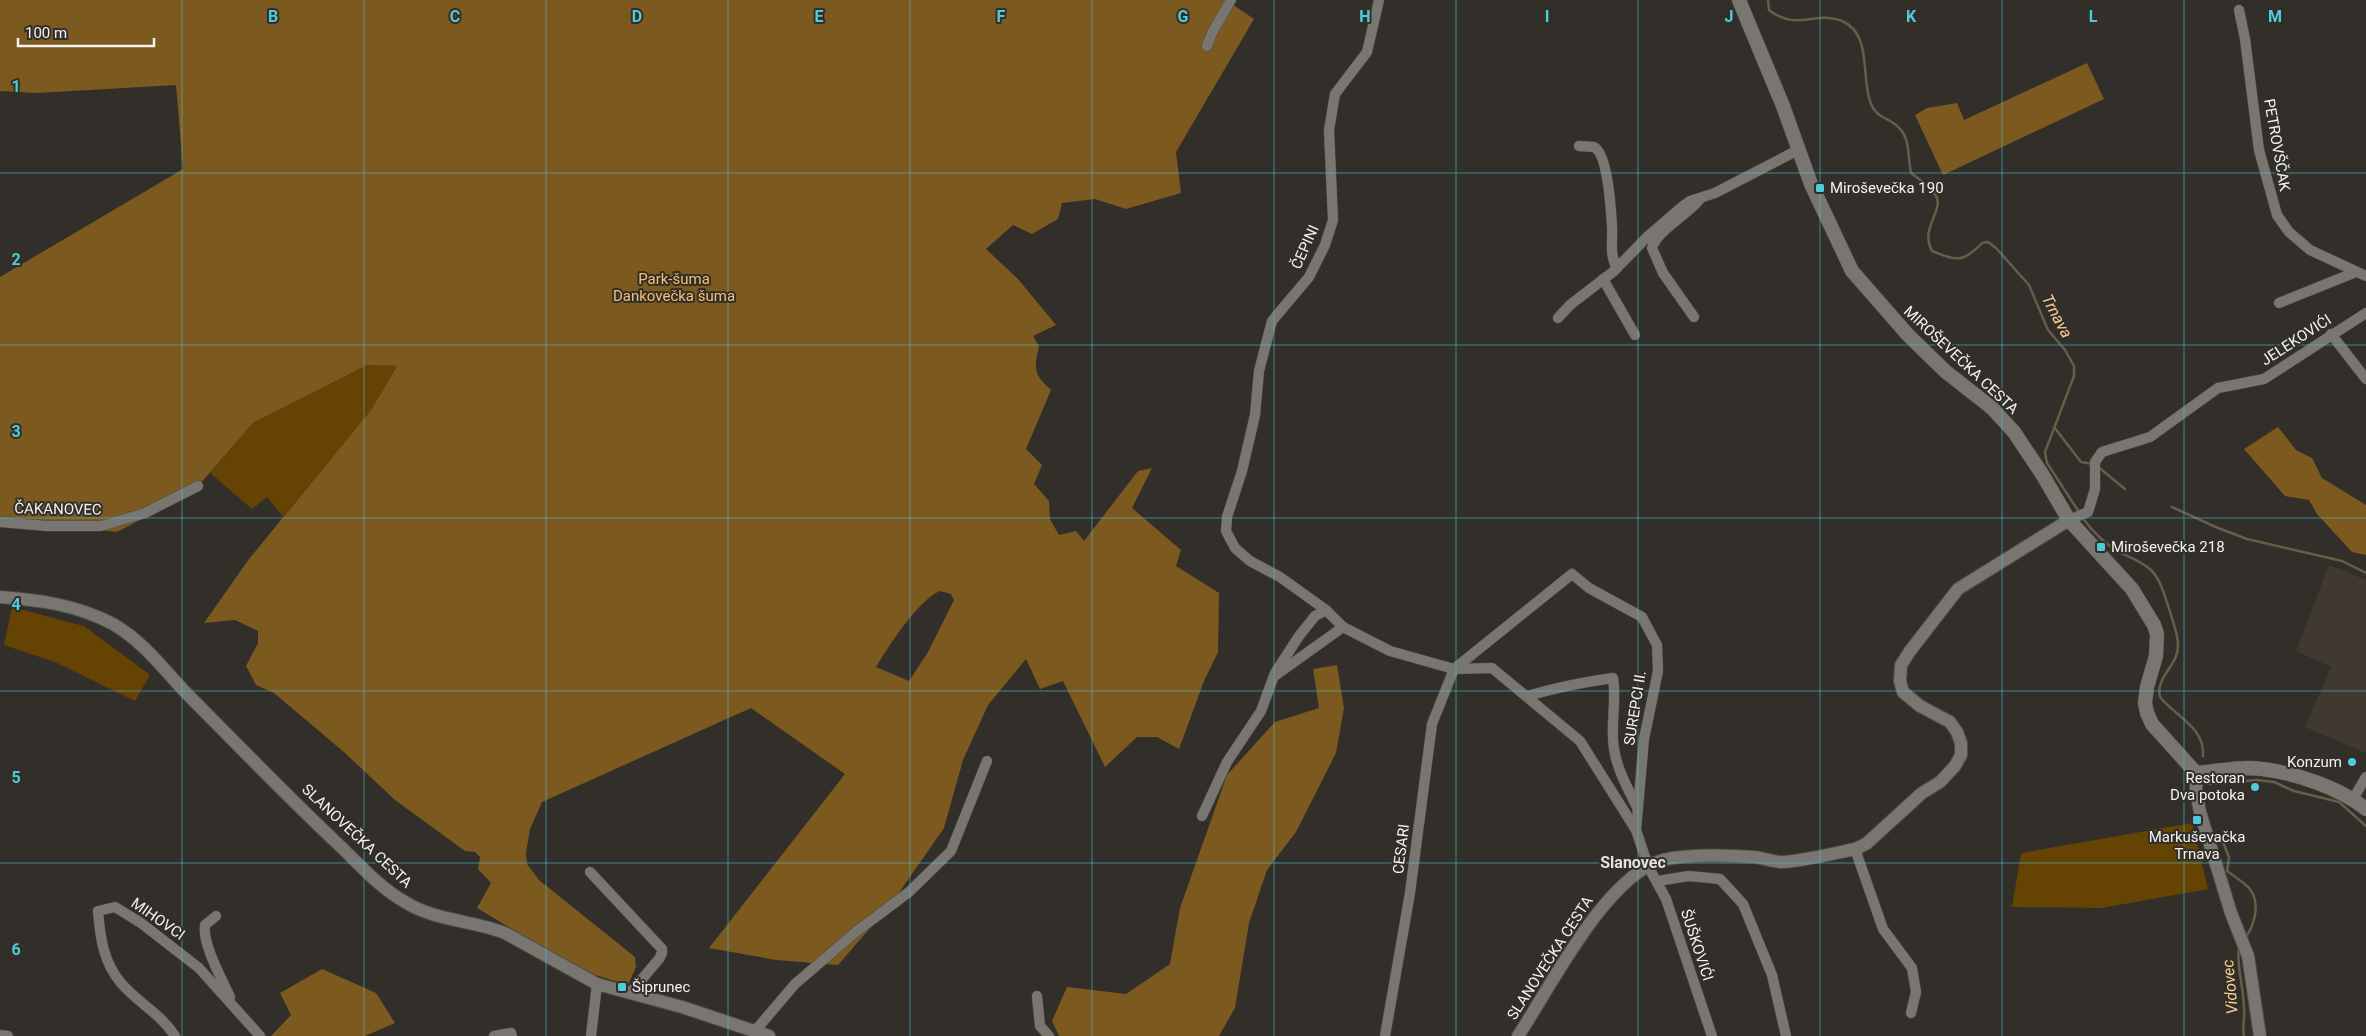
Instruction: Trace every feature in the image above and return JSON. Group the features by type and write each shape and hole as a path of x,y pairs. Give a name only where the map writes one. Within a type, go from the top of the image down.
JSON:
{"main road":[{"name":"MIROŠEVEČKA CESTA","path":"1739,0 1833,234 1852,271 1908,336 1945,371 1992,408 2014,432 2042,474 2077,516 2132,589 2154,625 2158,644 2147,687 2145,703 2147,713 2152,724 2196,773"},
{"path":"2196,773 2261,769 2282,772 2320,784 2353,799 2366,809"}],"street":[{"path":"1207,46 1212,33 1231,0"},
{"name":"ČEPINI","path":"1326,610 1280,577 1250,561 1235,548 1226,531 1227,517 1242,471 1255,415 1259,370 1272,321 1310,277 1325,246 1333,220 1329,130 1335,94 1367,52 1379,0"},
{"name":"PETROVŠČAK","path":"2238,10 2245,39 2259,150 2277,216 2289,232 2310,250 2361,274"},
{"path":"1579,146 1594,147 1601,154 1606,172 1611,220 1612,258 1617,268"},
{"path":"1558,318 1617,268 1647,237 1682,206 1700,199 1798,150"},
{"path":"1694,317 1663,273 1652,248 1660,235 1691,210 1700,199"},
{"name":"PETROVŠČAK","path":"2280,303 2361,274"},
{"path":"1603,279 1635,335"},
{"name":"JELEKOVIĆI","path":"2077,516 2092,502 2095,464 2099,455 2106,450 2127,446 2150,437 2218,388 2264,379 2366,312"},
{"path":"2331,334 2366,379"},
{"name":"ČAKANOVEC","path":"0,522 47,526 101,526 145,513 198,486"},
{"name":"SLANOVEČKA CESTA","path":"1518,1036 1577,941 1610,897 1631,875 1663,860 1715,855 1753,857 1781,862 1855,849 1866,844 1922,793 1940,782 1955,766 1961,755 1961,743 1957,732 1950,722 1920,706 1903,692 1900,681 1901,665 1958,590 2077,516"},
{"name":"SUREPCI II.","path":"1454,669 1572,574 1605,598 1642,617 1657,645 1658,672 1644,739 1636,830"},
{"name":"SLANOVEČKA CESTA","path":"0,597 60,604 97,616 114,625 152,653 190,697 312,819 382,885 403,902 433,916 477,924 505,932 596,984 631,992 769,1036"},
{"path":"1202,816 1227,762 1261,710 1274,677 1299,636 1315,616 1326,610 1343,627 1390,651 1454,669 1492,668 1580,741 1636,830 1648,866"},
{"path":"1274,677 1343,627"},
{"name":"CESARI","path":"1385,1036 1410,893 1432,724 1454,669"},
{"path":"1527,696 1564,685 1613,678 1616,694 1613,712 1614,749 1621,774 1638,808"},
{"path":"756,1031 795,984 857,931 909,892 951,851 988,761"},
{"path":"2196,773 2196,792 2200,812 2231,913 2248,956 2260,1036"},
{"path":"2353,799 2366,777"},
{"path":"1855,849 1882,929 1912,968 1916,992 1911,1013"},
{"name":"ŠUŠKOVIĆI","path":"1648,866 1666,899 1712,1036"},
{"path":"590,872 662,949 658,959 631,992"},
{"path":"1657,881 1689,876 1720,879 1743,904 1772,975 1786,1036"},
{"name":"MIHOVCI","path":"175,1036 165,1021 120,982 101,947 98,911 116,907 141,923 199,968 260,1036"},
{"path":"216,916 205,925 204,929 212,956 233,1005"},
{"path":"591,1036 596,984"},
{"path":"1037,996 1040,1026 1049,1036"},
{"path":"494,1036 510,1033 512,1036"},
{"path":"0,1035 8,1036"}],"shaded area":[{"path":"367,365 397,366 371,410 283,517 267,497 252,509 210,473 253,423"},
{"path":"2329,565 2366,580 2366,753 2305,727 2331,667 2296,651"},
{"path":"12,607 84,626 150,675 135,701 55,662 4,645"},
{"path":"2192,823 2208,889 2102,908 2012,907 2021,853"}],"green space":[{"name":"Park-šuma Dankovečka šuma","path":"0,0 1226,0 1254,19 1176,152 1181,193 1126,209 1095,199 1062,203 1058,219 1032,234 1013,225 986,249 1018,279 1056,325 1033,336 1039,346 1036,371 1041,380 1051,390 1026,449 1042,465 1034,484 1049,501 1050,519 1059,535 1076,531 1084,541 1138,471 1152,468 1132,508 1181,550 1176,566 1219,593 1218,652 1204,681 1179,749 1157,737 1137,737 1105,767 1063,681 1040,689 1026,659 988,705 963,760 944,828 891,904 838,965 776,960 709,948 845,774 751,708 542,802 530,829 526,853 527,864 539,880 635,957 636,967 628,985 582,971 477,908 491,883 478,869 480,857 475,852 465,851 395,800 345,753 274,693 256,685 246,666 258,643 258,631 235,620 204,623 249,559 371,410 397,366 367,365 253,423 193,492 117,532 0,519 0,277 183,169 176,85 37,93 0,91","holes":["940,591 951,594 954,600 928,652 909,681 876,667 905,624 923,603"]},
{"path":"2087,63 2104,99 1943,175 1915,115 1927,108 1957,103 1964,120"},
{"path":"2278,427 2296,450 2312,458 2322,478 2366,505 2366,555 2352,552 2317,514 2309,500 2285,496 2244,449"},
{"path":"1337,665 1344,708 1336,753 1296,832 1267,870 1249,923 1235,1008 1219,1036 1059,1036 1052,1021 1067,987 1126,994 1170,964 1180,908 1227,775 1275,722 1319,708 1313,669"},
{"path":"322,969 376,993 395,1023 365,1036 271,1036 291,1015 280,993"}],"waterway":[{"name":"Trnava","path":"1768,0 1769,10 1779,16 1798,20 1833,18 1851,27 1858,35 1862,45 1867,91 1870,101 1879,115 1896,125 1903,133 1906,138 1911,173 1935,194 1937,206 1929,234 1932,251 1948,257 1959,258 1970,254 1982,243 1988,242 1996,248 2029,285 2048,330 2065,350 2074,366 2074,376 2045,452 2047,463 2079,512"},
{"path":"2054,427 2081,462 2092,464"},
{"path":"2097,466 2125,489"},
{"path":"2172,507 2247,539 2342,561 2366,573"},
{"name":"Trnava","path":"2082,517 2105,542 2151,570 2160,583 2175,626 2178,645 2175,659 2161,683 2160,697 2194,730 2199,737 2203,756"},
{"name":"Trnava","path":"2209,784 2257,780 2274,782 2294,791 2339,802 2366,826"},
{"name":"Vidovec","path":"2220,835 2229,857 2227,871 2249,888 2255,900 2254,920 2245,938"},
{"name":"Vidovec","path":"2239,946 2238,954 2244,1001 2244,1036"}],"place":[{"name":"Miroševečka 190","path":"1820,188"},
{"name":"Miroševečka 218","path":"2101,547"},
{"name":"Konzum","path":"2352,762"},
{"name":"Restoran Dva potoka","path":"2255,787"},
{"name":"Markuševačka Trnava","path":"2197,820"},
{"name":"Šiprunec","path":"622,987"}],"district":[{"name":"Slanovec","path":"1633,862"}]}
